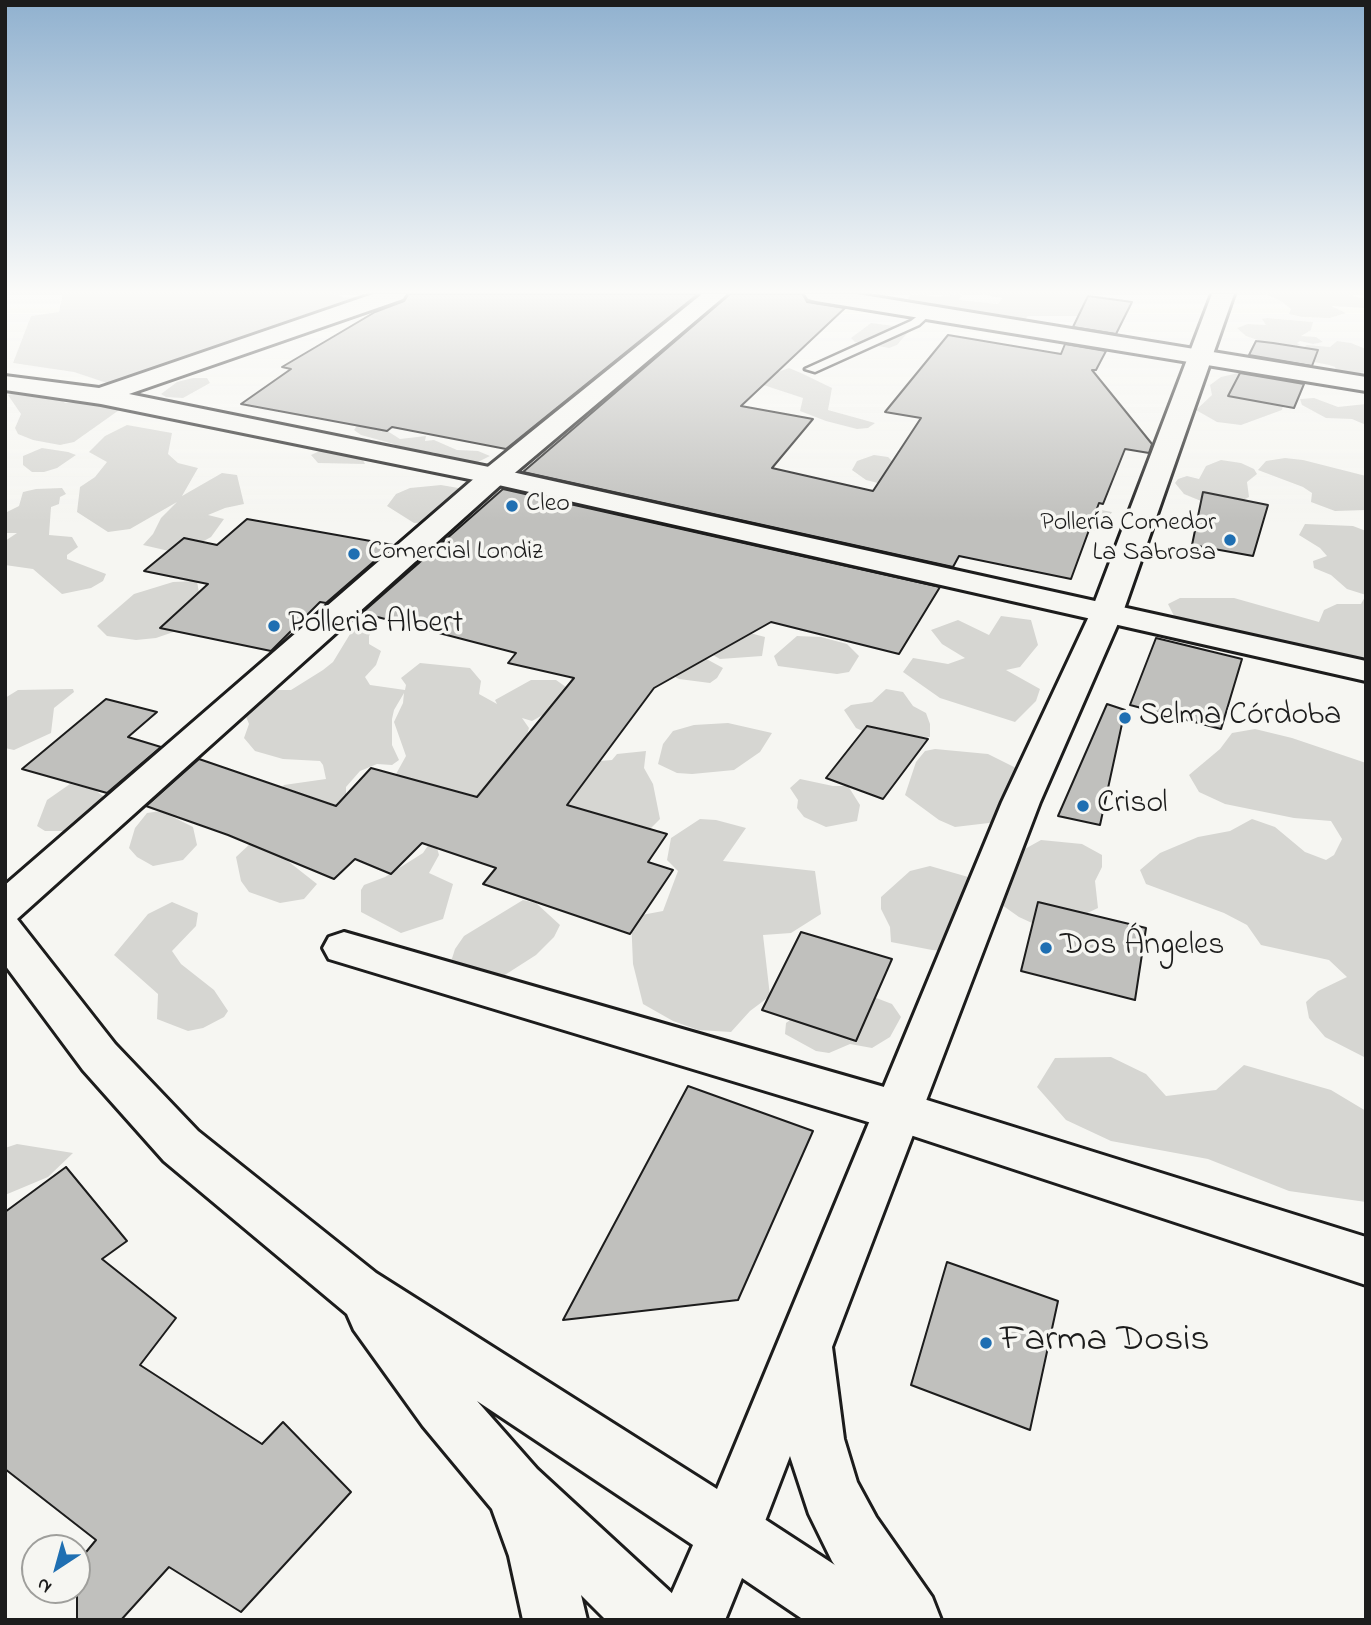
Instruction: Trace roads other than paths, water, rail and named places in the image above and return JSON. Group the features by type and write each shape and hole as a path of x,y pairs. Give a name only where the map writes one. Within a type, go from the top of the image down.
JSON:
{"main road":[{"path":"101,396 176,370"},
{"path":"5,908 494,476 624,370"},
{"path":"692,1620 730,1533 1021,802 1107,612 1193,370"},
{"path":"1281,370 1366,384"},
{"path":"5,383 101,396 494,476 1366,671"},
{"path":"5,931 41,984 99,1057 181,1146 357,1291 861,1620"},
{"path":"344,948 898,1111 1366,1261"},
{"path":"357,1291 443,1406 516,1490 653,1620"},
{"path":"804,1347 815,1439 830,1493 854,1539 909,1620"},
{"path":"516,1490 540,1556 555,1620"}],"place":[{"name":"Cleo","path":"512,506"},
{"name":"Pollería Comedor La Sabrosa","path":"1230,540"},
{"name":"Comercial Londiz","path":"354,554"},
{"name":"Polleria Albert","path":"274,626"},
{"name":"Selma Córdoba","path":"1125,718"},
{"name":"Crisol","path":"1083,806"},
{"name":"Dos Ángeles","path":"1046,948"},
{"name":"Farma Dosis","path":"986,1343"}]}
